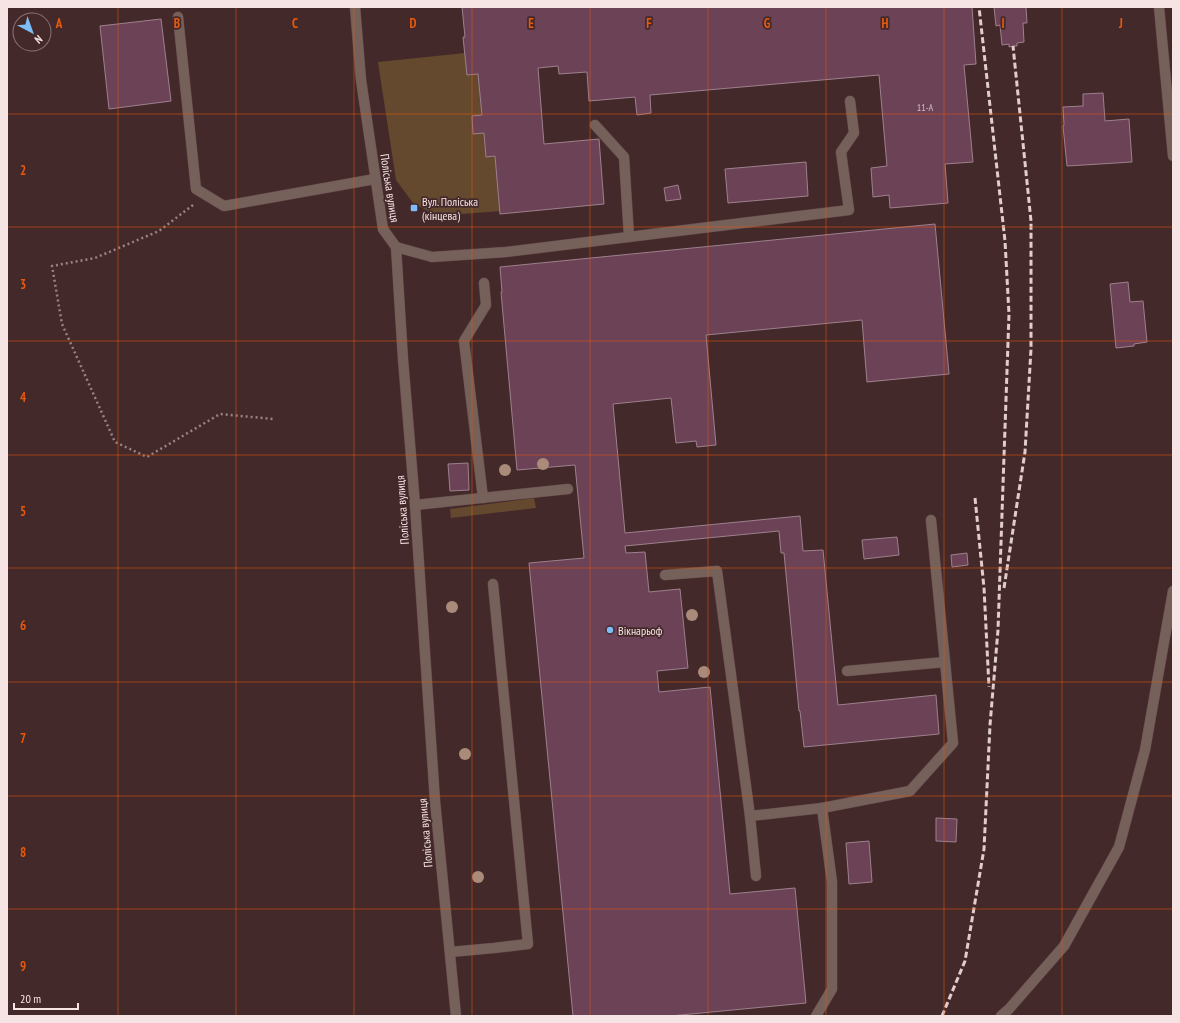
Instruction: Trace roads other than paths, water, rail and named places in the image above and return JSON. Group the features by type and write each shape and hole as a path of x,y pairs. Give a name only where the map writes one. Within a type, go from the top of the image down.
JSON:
{"street":[{"name":"Поліська вулиця","path":"355,7 361,80 383,229 396,247 402,351 415,505 435,801 456,1016"},
{"path":"1159,7 1173,156"},
{"path":"178,17 196,189 224,206 375,179"},
{"path":"396,247 432,257 506,252 849,210 841,152 854,133 850,101"},
{"path":"594,125 624,157 630,237"},
{"path":"483,498 464,341 486,305 484,282"},
{"path":"415,505 568,489"},
{"path":"750,816 822,808 910,791 953,743 931,520"},
{"path":"665,574 717,571 750,816 756,876"},
{"path":"450,952 528,944 493,584"},
{"path":"1001,1016 1009,1009 1064,946 1119,847 1145,750 1173,591"},
{"path":"847,671 945,662"},
{"path":"816,1016 832,989 832,882 822,808"}],"railway":[{"path":"942,1016 965,961 984,849 990,725 998,630 1009,314 1005,241 979,7"},
{"path":"1004,588 1025,452 1031,349 1031,221 1013,46"},
{"path":"975,498 984,588 989,687"}],"place":[{"name":"Вул. Поліська (кінцева)","path":"414,208"},
{"name":"Вікнарьоф","path":"610,630"}]}
